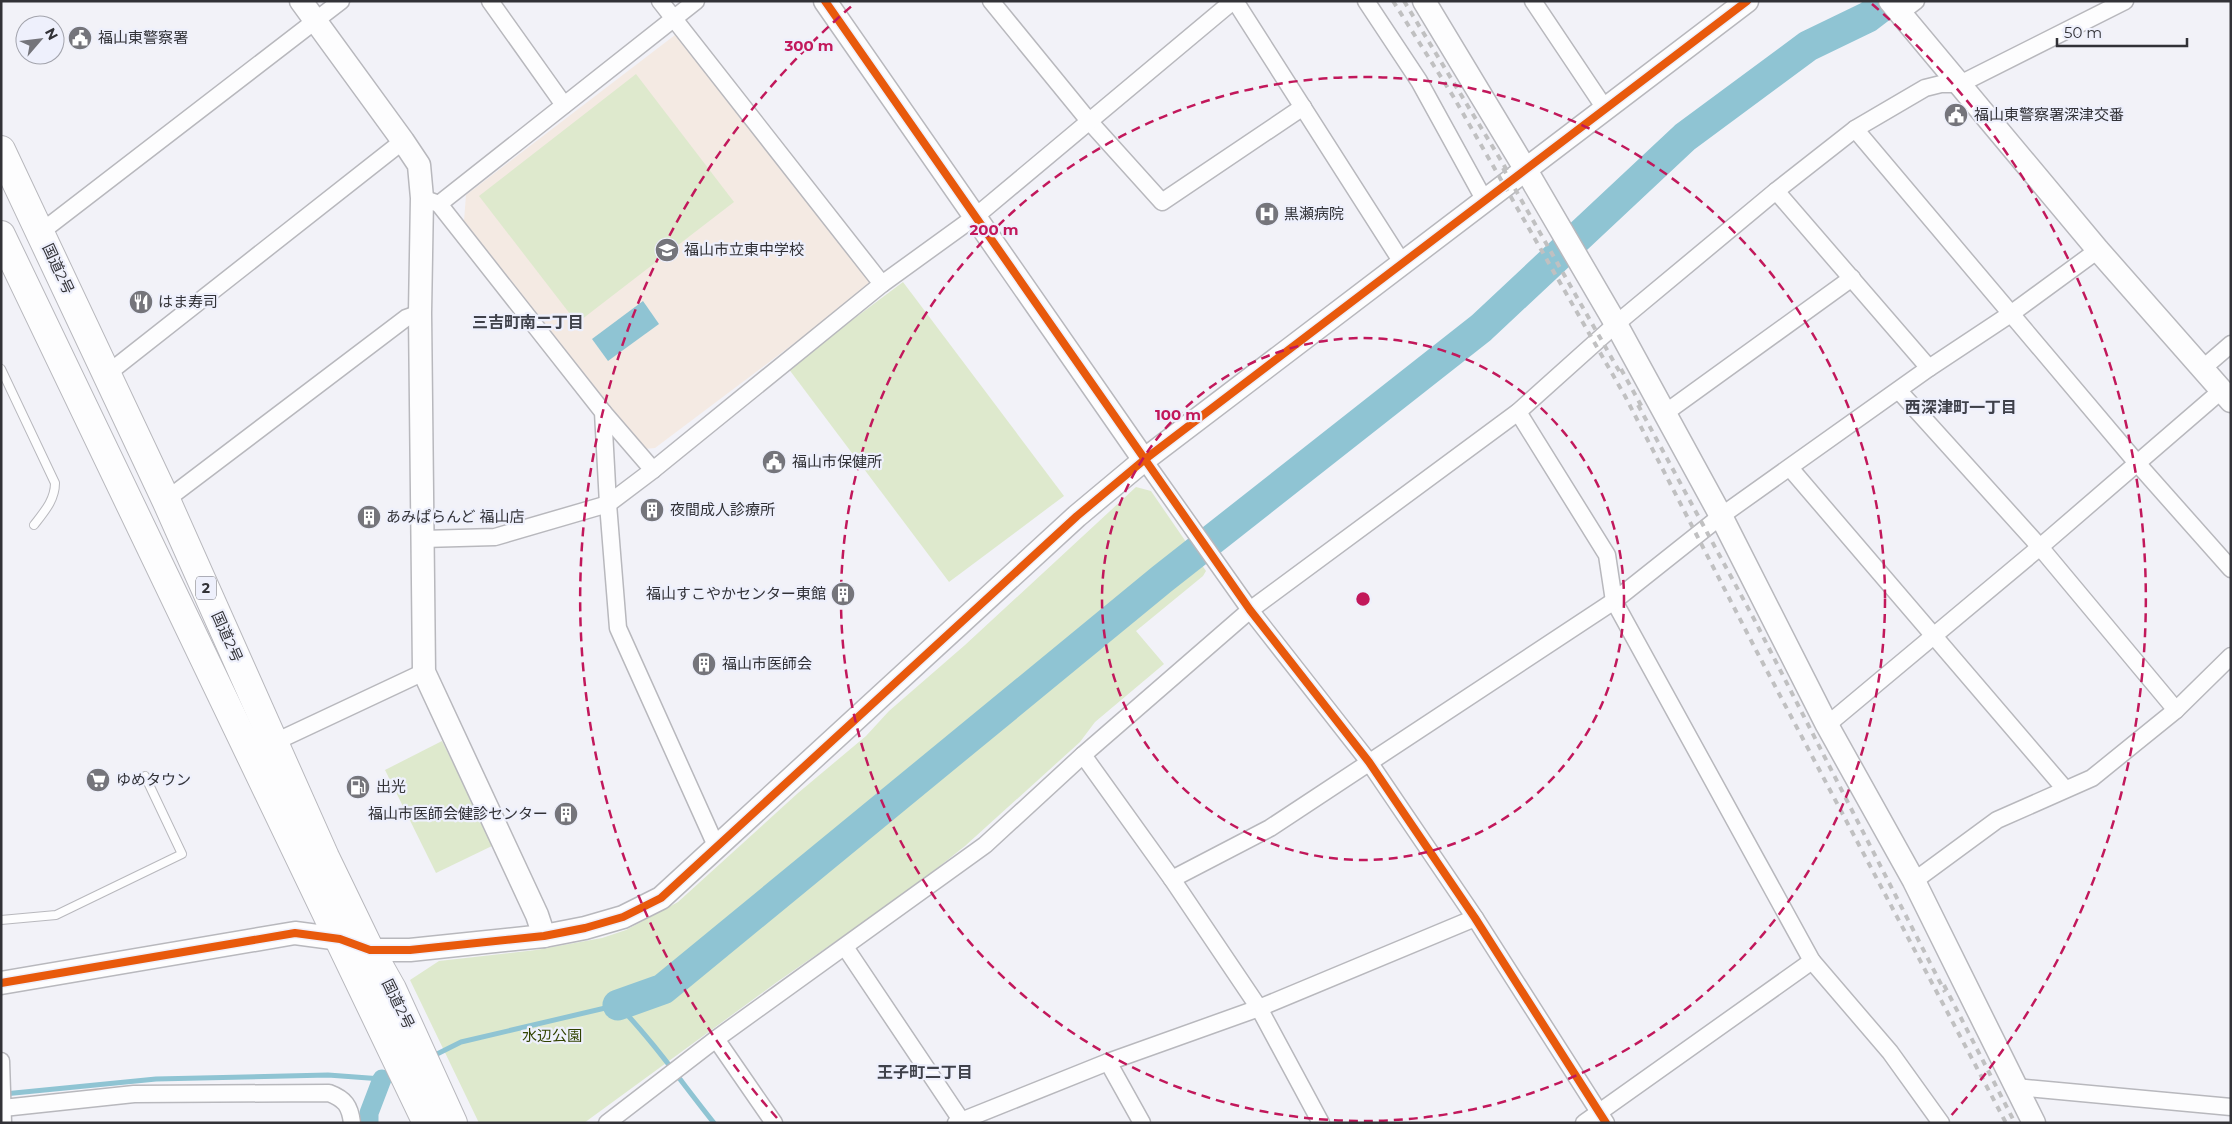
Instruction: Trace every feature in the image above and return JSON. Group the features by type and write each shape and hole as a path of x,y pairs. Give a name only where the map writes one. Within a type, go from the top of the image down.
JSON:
{"highway":[{"name":"国道2号","path":"1,150 166,500 325,858 370,950 392,989 398,1033"},
{"name":"国道2号","path":"1,235 340,939 398,1033 426,1092 454,1123"},
{"name":"国道2号","path":"426,1092 427,1123"}],"street":[{"path":"301,1 419,165 431,201 652,470"},
{"path":"41,232 341,1"},
{"path":"490,1 564,105"},
{"path":"660,1 882,284"},
{"path":"544,936 537,915 424,672 420,313 431,201 564,105 696,1"},
{"path":"825,1 1187,522 1250,610 1369,762 1475,918 1603,1118"},
{"path":"991,1 1089,121 1162,202 1303,107"},
{"path":"423,539 496,537 608,504 882,284 976,216 1234,1 1403,264"},
{"path":"1366,1 1418,81 1485,201"},
{"path":"1424,1 1616,324 1721,516 1827,725 1914,881 2034,1123"},
{"path":"1533,1 1606,110"},
{"path":"1,983 295,933 340,939 370,950 410,950 544,936 623,918 661,898 1077,516 1144,460 1747,1"},
{"path":"607,1123 716,1039 845,948 985,845 1083,755 1250,610 1518,412 1616,324 1776,191 1855,129 1925,88 1941,84 1960,84 2125,1"},
{"path":"1827,725 2040,547 2137,463 2226,395 2098,250 1960,84 1900,7"},
{"path":"1855,129 2137,463 2231,569"},
{"path":"107,374 403,141"},
{"path":"1776,191 1929,368"},
{"path":"1172,879 1270,828 1614,601 1721,516 1929,368 2012,313 2098,250"},
{"path":"1664,413 1852,278"},
{"path":"166,500 406,318 420,313"},
{"path":"2202,369 2231,344"},
{"path":"1899,391 2040,547 2176,710"},
{"path":"603,412 618,628 717,848"},
{"path":"1518,412 1607,555 1614,601 1812,961 1890,1052 1941,1123"},
{"path":"1790,468 2065,789"},
{"path":"1914,881 1997,820 2092,778 2176,710 2231,656"},
{"path":"275,742 424,672"},
{"path":"1083,755 1172,879 1260,1008 1321,1123"},
{"path":"845,948 960,1122 1108,1062 1260,1008 1475,918"},
{"path":"1584,1123 1603,1118 1812,961"},
{"path":"716,1039 774,1123"},
{"path":"1,1061 3,1111 134,1094 329,1093 342,1098 350,1110 352,1123"},
{"path":"1108,1062 1142,1123"},
{"path":"2015,1086 2231,1107"}],"lane":[{"path":"1,369 55,483 55,492 47,508 34,525"},
{"path":"1,920 56,915 182,854 145,776"}],"shaded area":[{"name":"福山市立東中学校","path":"675,35 870,279 868,288 655,448 644,449 464,221 466,195"}],"green space":[{"path":"636,74 734,202 577,323 479,196"},
{"path":"903,282 1064,496 949,582 788,368"},
{"name":"水辺公園","path":"1136,487 1151,491 1206,571 1203,576 1136,631 1164,664 1095,722 1080,742 965,846 911,889 777,982 584,1123 479,1123 410,980 439,961 536,950 602,938 626,930 678,902 798,793 866,736 889,711 965,645"},
{"path":"442,741 494,845 436,873 385,770"}],"water":[{"path":"643,301 659,324 608,361 592,339"}],"waterway":[{"path":"618,1005 663,989 1162,579 1481,328 1685,137 1808,46 1868,17 1889,1"},
{"path":"431,1057 461,1042 618,1005 655,1048 714,1123"},
{"path":"4,1094 156,1079 328,1075 382,1079 394,1074"},
{"path":"369,1123 369,1113 382,1079"}],"railway":[{"path":"1393,1 1453,96 1625,396 1757,652 2006,1123"},
{"path":"1404,1 1508,172"},
{"path":"1503,168 1622,376"},
{"path":"1621,369 1643,409"},
{"path":"1638,405 1754,619 1945,992"},
{"path":"1944,985 2015,1123"}],"cycle path":[{"path":"825,1 1250,610 1369,762 1475,918 1606,1123"},
{"path":"1,983 295,933 340,939 370,950 410,950 544,936 585,928 623,917 661,898 1077,516 1144,460 1747,1"}],"place":[{"name":"福山東警察署","path":"80,38"},
{"name":"福山東警察署深津交番","path":"1956,115"},
{"name":"黒瀬病院","path":"1267,214"},
{"name":"福山市立東中学校","path":"667,250"},
{"name":"はま寿司","path":"141,302"},
{"name":"福山市保健所","path":"774,462"},
{"name":"夜間成人診療所","path":"652,510"},
{"name":"あみぱらんど 福山店","path":"369,517"},
{"name":"福山すこやかセンター東館","path":"843,594"},
{"name":"福山市医師会","path":"704,664"},
{"name":"ゆめタウン","path":"98,780"},
{"name":"出光","path":"358,787"},
{"name":"福山市医師会健診センター","path":"566,814"}],"district":[{"name":"三吉町南二丁目","path":"528,322"},
{"name":"西深津町一丁目","path":"1961,407"},
{"name":"王子町二丁目","path":"925,1072"}]}
